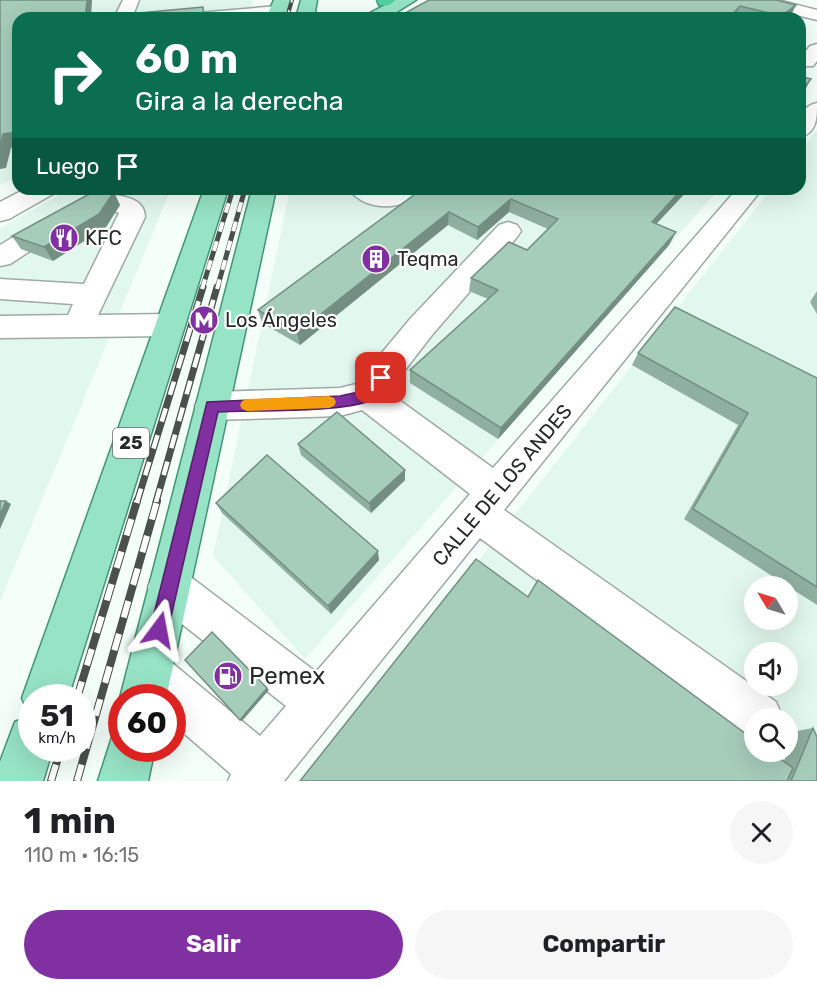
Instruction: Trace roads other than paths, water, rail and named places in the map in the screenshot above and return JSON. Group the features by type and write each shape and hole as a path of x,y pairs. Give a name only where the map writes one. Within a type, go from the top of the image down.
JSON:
{"main road":[{"path":"372,12 386,0"},
{"path":"378,12 408,0"},
{"name":"25","path":"50,684 214,195"},
{"path":"146,684 263,195"},
{"path":"18,781 24,762"},
{"path":"123,781 128,762"}],"street":[{"path":"758,0 801,5 817,15"},
{"path":"232,8 279,10"},
{"path":"806,123 817,109"},
{"path":"0,213 33,195"},
{"path":"375,195 386,200 393,200 401,195"},
{"name":"CALLE DE LOS ANDES","path":"258,775 745,195"},
{"path":"0,257 84,211 111,202 119,203 132,210 132,217 77,326"},
{"path":"212,406 340,402 367,395 422,327 508,231"},
{"path":"0,289 94,295"},
{"path":"10,327 170,325"},
{"path":"367,395 487,503 747,708"},
{"path":"170,587 319,703"},
{"path":"186,717 258,775"}],"railway":[{"path":"289,12 292,0"},
{"path":"202,289 231,195"},
{"path":"217,289 243,195"},
{"path":"137,502 203,287"},
{"path":"156,502 217,287"},
{"path":"81,684 137,501"},
{"path":"77,781 157,501"},
{"path":"51,781 57,762"}],"place":[{"name":"KFC","path":"64,238"},
{"name":"Teqma","path":"376,259"},
{"name":"Los Ángeles","path":"204,320"},
{"name":"Pemex","path":"228,676"}]}
